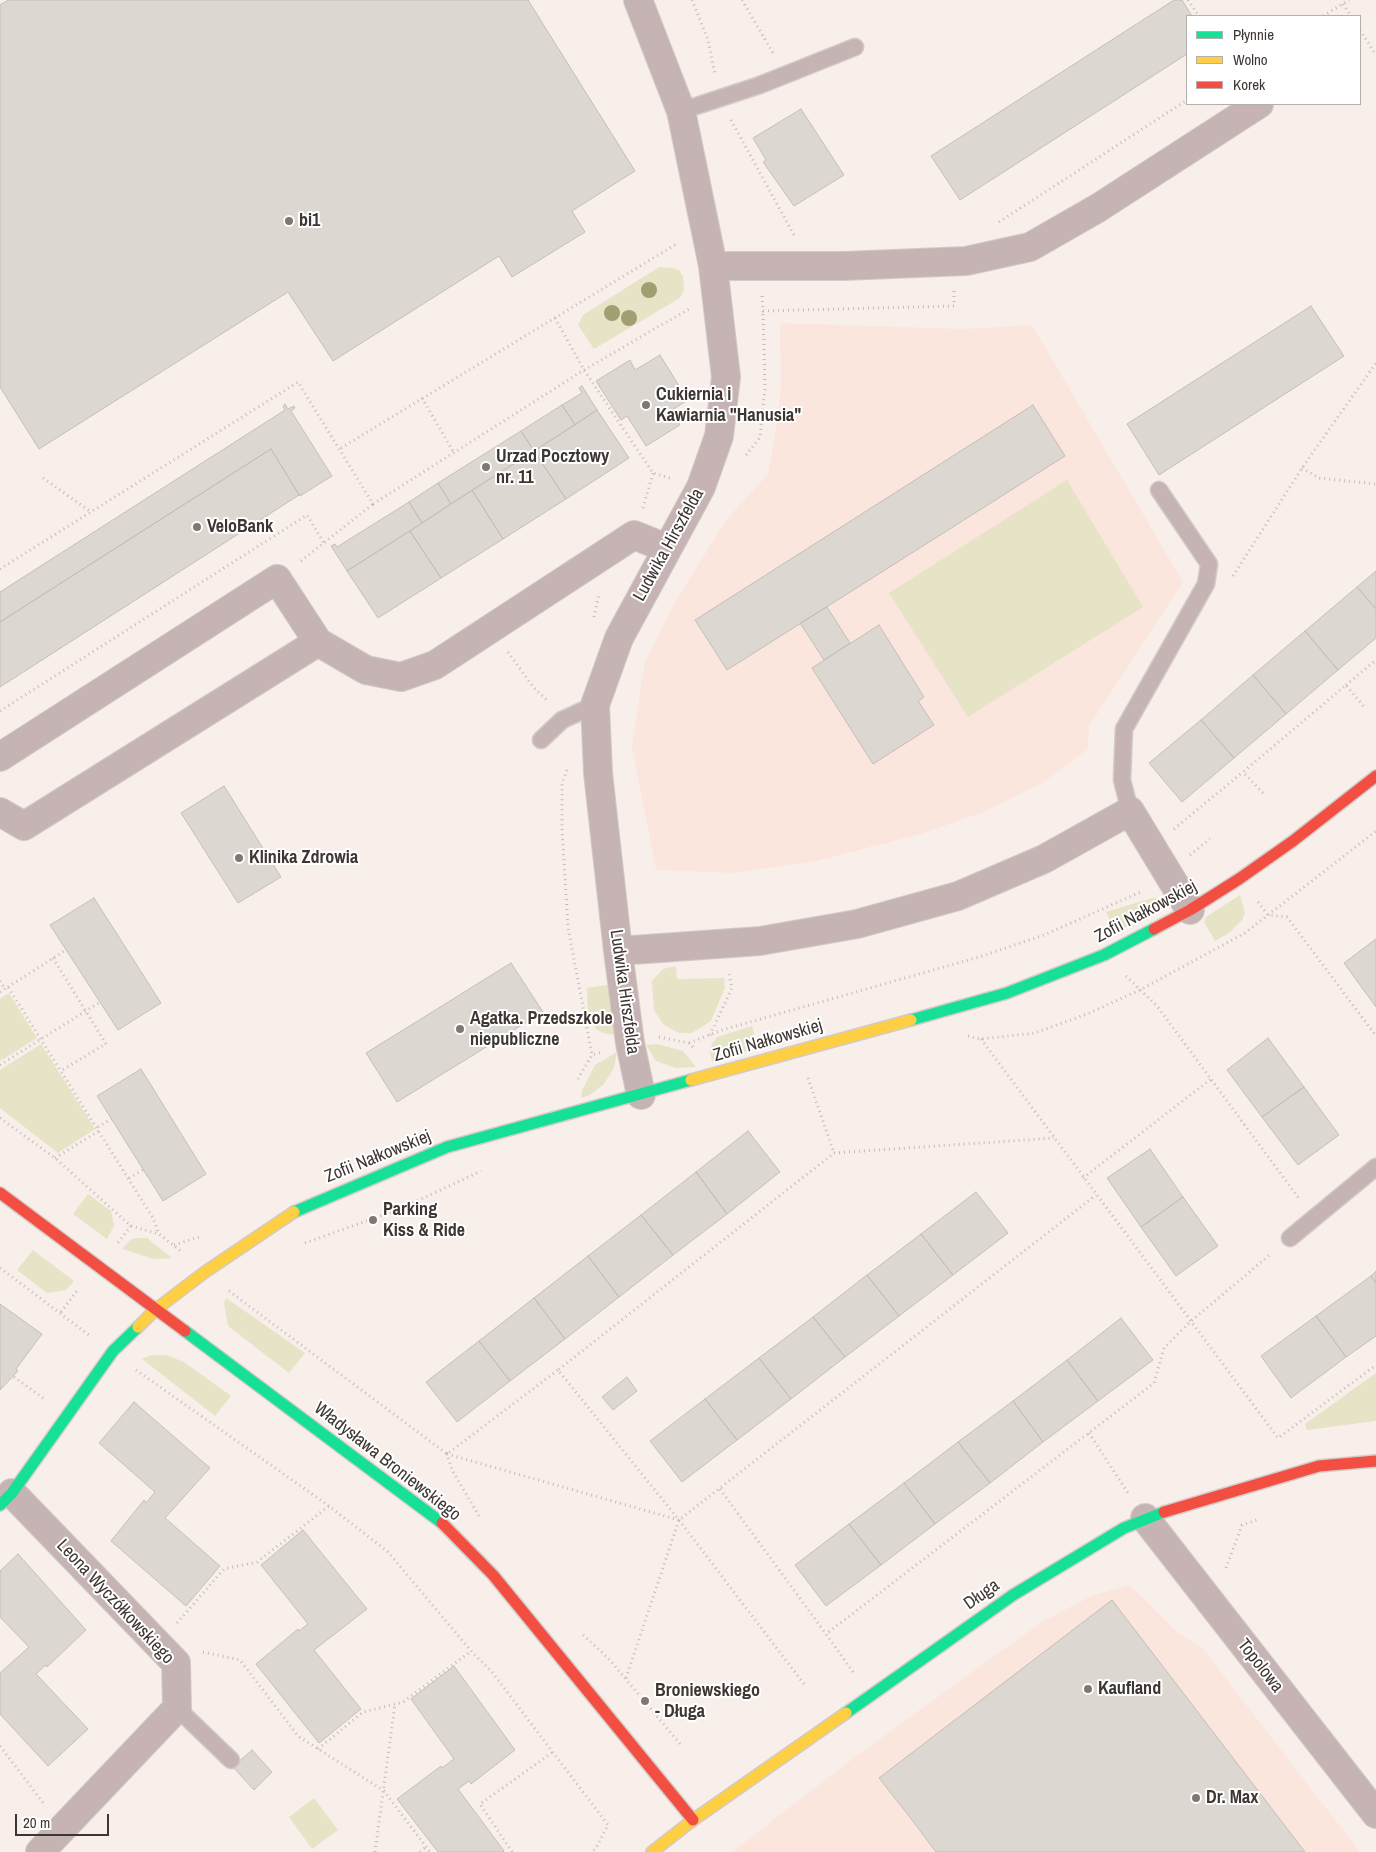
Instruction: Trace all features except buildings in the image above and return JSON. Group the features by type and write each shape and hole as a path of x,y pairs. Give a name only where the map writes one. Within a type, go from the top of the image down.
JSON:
{"street":[{"name":"Ludwika Hirszfelda","path":"638,0 681,111 718,292 726,377 719,436 701,487 666,548 619,638 595,705 598,773 618,951 630,1043 641,1095"},
{"path":"713,266 844,266 966,261 1030,247 1098,208 1257,105"},
{"path":"0,757 278,579 318,642 366,670 401,678 435,666 634,536 666,548"},
{"path":"0,812 24,826 318,642"},
{"name":"Zofii Nałkowskiej","path":"6,1499 113,1351 155,1310 205,1272 298,1209 447,1147 955,1008 1006,993 1104,955 1190,910 1293,841 1376,776"},
{"path":"618,951 760,941 857,924 958,896 1044,858 1130,811 1178,869 1190,910"},
{"name":"Władysława Broniewskiego","path":"0,1193 438,1519 493,1575 693,1820"},
{"name":"Długa","path":"652,1852 693,1820 1013,1595 1124,1528 1145,1518 1319,1466 1376,1461"},
{"name":"Leona Wyczółkowskiego","path":"6,1499 176,1663 178,1708"},
{"name":"Topolowa","path":"1145,1518 1376,1814"},
{"path":"40,1852 178,1708"}],"lane":[{"path":"681,111 855,47"},
{"path":"1130,811 1122,780 1124,729 1206,584 1208,564 1159,490"},
{"path":"541,740 562,720 595,705"},
{"path":"1290,1238 1376,1167"},
{"path":"178,1708 231,1760"}],"path":[{"path":"692,0 708,40 712,67 726,111 798,242"},
{"path":"742,0 778,61"},
{"path":"1188,0 1198,15"},
{"path":"1325,15 1349,0"},
{"path":"1343,4 1350,15"},
{"path":"1361,32 1376,55"},
{"path":"991,227 1186,101"},
{"path":"340,448 705,226"},
{"path":"278,579 373,504 584,370 718,292"},
{"path":"554,318 577,357"},
{"path":"1230,581 1302,468 1376,363"},
{"path":"0,569 298,382 373,504"},
{"path":"422,398 454,453"},
{"path":"1302,468 1319,478 1376,484"},
{"path":"634,536 653,473"},
{"path":"43,478 91,512"},
{"path":"0,711 307,515 324,543"},
{"path":"593,624 600,589"},
{"path":"1167,834 1376,660"},
{"path":"523,673 534,688 552,704 562,720"},
{"path":"1346,685 1365,708"},
{"path":"568,765 562,784 562,828 568,927 592,1055"},
{"path":"1243,772 1263,793"},
{"path":"689,1043 710,1035 978,957 1044,935 1178,869 1210,839"},
{"path":"1287,917 1376,1036"},
{"path":"710,1035 732,988 727,943"},
{"path":"0,992 66,950"},
{"path":"1104,955 1156,1006 1298,1196"},
{"path":"52,958 106,1044 62,1070"},
{"path":"0,982 42,1039 62,1070 129,1178 156,1224 159,1234"},
{"path":"0,1066 100,1002"},
{"path":"981,1039 1278,1438 1376,1364"},
{"path":"1083,1178 1211,1079"},
{"path":"815,1097 834,1153"},
{"path":"0,1118 55,1158 131,1226 159,1234 205,1272 446,1454 679,1520"},
{"path":"55,1158 111,1119"},
{"path":"446,1454 558,1370 834,1153 1054,1138"},
{"path":"129,1178 143,1170"},
{"path":"626,1678 679,1520 1096,1195"},
{"path":"98,1266 131,1226"},
{"path":"826,1634 1154,1383 1164,1348 1190,1322 1290,1238"},
{"path":"0,1268 113,1351 136,1371 329,1506 388,1552 471,1651 492,1672 608,1825 592,1852"},
{"path":"558,1370 679,1520 804,1684"},
{"path":"14,1377 45,1400"},
{"path":"1089,1433 1118,1477"},
{"path":"446,1454 452,1470 482,1520"},
{"path":"720,1489 843,1657"},
{"path":"158,1644 224,1569 257,1562 329,1506"},
{"path":"1226,1568 1242,1525 1257,1520"},
{"path":"581,1632 609,1658 681,1745"},
{"path":"158,1644 240,1660 298,1736 384,1791 430,1852"},
{"path":"318,1749 363,1712 403,1702 471,1651"},
{"path":"375,1852 395,1704"},
{"path":"0,1746 44,1804"},
{"path":"512,1852 480,1804 553,1752"},
{"path":"420,1852 426,1847"}],"shaded area":[{"path":"659,267 679,270 683,276 684,290 680,298 594,349 578,325 583,315"},
{"path":"780,323 964,329 1032,325 1183,582 1089,726 1088,749 1043,783 983,812 921,834 816,861 734,873 656,870 632,747 644,665 672,607 726,520 768,474 777,423 781,383"},
{"path":"1067,480 1143,607 968,717 889,593"},
{"path":"1240,895 1245,913 1242,920 1229,933 1215,941 1204,922 1206,917"},
{"path":"1157,898 1149,915 1120,930 1114,929 1106,912"},
{"path":"676,966 677,979 724,978 725,988 711,1021 692,1033 679,1033 671,1029 663,1024 654,1010 652,981 663,969"},
{"path":"607,985 610,990 614,1035 603,1033 596,1029 588,1015 587,988"},
{"path":"9,993 37,1038 0,1061 0,999"},
{"path":"752,1026 758,1048 712,1062 710,1051 717,1037"},
{"path":"41,1044 95,1129 58,1153 0,1108 0,1070"},
{"path":"657,1044 683,1051 696,1067 676,1068 656,1061 646,1045"},
{"path":"617,1052 614,1068 604,1084 590,1095 581,1098 582,1091 595,1065"},
{"path":"88,1194 111,1211 114,1226 107,1239 73,1214"},
{"path":"147,1238 172,1258 154,1259 122,1249 130,1240"},
{"path":"33,1250 74,1281 66,1290 47,1293 17,1270"},
{"path":"226,1298 305,1353 289,1373 228,1326 224,1303"},
{"path":"151,1355 166,1355 184,1362 231,1396 215,1416 142,1359"},
{"path":"1376,1373 1376,1421 1307,1430 1305,1424"},
{"name":"Kaufland","path":"1130,1585 1177,1632 1203,1649 1360,1852 732,1852 856,1756 1040,1623 1091,1596"},
{"path":"314,1798 338,1830 312,1849 289,1817"}],"traffic: fast":[{"path":"911,1020 1007,993 1104,955 1154,929"},
{"path":"294,1212 447,1147 691,1080"},
{"path":"0,1505 12,1493 113,1351 138,1327"},
{"path":"185,1331 442,1523"},
{"path":"846,1713 1013,1595 1124,1528 1164,1512"}],"traffic: slow":[{"path":"691,1080 911,1020"},
{"path":"138,1327 155,1310 205,1272 294,1212"},
{"path":"652,1852 693,1820 846,1713"}],"traffic: jam":[{"path":"1154,929 1190,910 1239,879 1293,841 1376,776"},
{"path":"0,1193 185,1331"},
{"path":"1164,1512 1319,1466 1376,1461"},
{"path":"442,1523 493,1575 693,1820"}],"place":[{"name":"bi1","path":"289,221"},
{"name":"Cukiernia i Kawiarnia \"Hanusia\"","path":"646,405"},
{"name":"Urzad Pocztowy nr. 11","path":"486,467"},
{"name":"VeloBank","path":"197,527"},
{"name":"Klinika Zdrowia","path":"239,858"},
{"name":"Agatka. Przedszkole niepubliczne","path":"460,1029"},
{"name":"Parking Kiss & Ride","path":"373,1220"},
{"name":"Kaufland","path":"1088,1689"},
{"name":"Broniewskiego - Długa","path":"645,1701"},
{"name":"Dr. Max","path":"1196,1798"}]}
